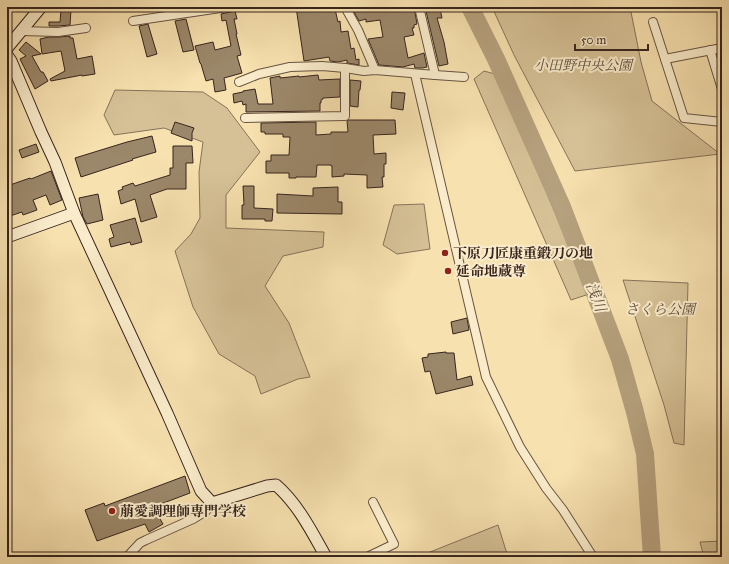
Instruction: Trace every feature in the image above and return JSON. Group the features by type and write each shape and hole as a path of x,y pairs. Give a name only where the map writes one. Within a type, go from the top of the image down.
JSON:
{"street":[{"path":"7,48 41,7"},
{"path":"133,21 227,7"},
{"path":"345,7 358,30 375,70"},
{"path":"419,7 435,75"},
{"path":"653,22 684,118 722,122"},
{"path":"21,31 58,32 86,28"},
{"path":"665,59 722,48"},
{"path":"710,50 722,89"},
{"path":"7,55 40,132 55,162 74,213 167,413 201,491 212,503"},
{"path":"239,82 259,74 290,67 322,66 364,71 375,70 464,77"},
{"path":"245,118 345,116 345,68"},
{"path":"415,74 486,377 520,447 546,488 563,510 592,557"},
{"path":"7,238 74,213"},
{"path":"127,557 140,543 193,519 206,511 212,503 267,486 276,485 285,493 304,519 326,557"},
{"path":"367,557 394,544 373,502"}],"green space":[{"name":"小田野中央公園","path":"492,7 630,7 641,62 652,101 720,154 575,171 514,55"},
{"path":"484,71 495,74 589,294 571,300 474,79"},
{"path":"115,90 203,92 227,108 260,152 226,195 226,228 324,232 323,247 283,256 265,286 289,323 310,377 298,379 261,394 255,376 219,354 193,307 175,251 191,234 200,218 199,172 203,142 164,128 114,135 104,115"},
{"path":"424,204 430,249 397,254 383,245 394,205"},
{"name":"さくら公園","path":"623,280 688,283 684,445 674,443 664,405"},
{"path":"498,525 508,557 420,556"},
{"path":"722,541 722,557 704,557 700,542"}],"building":[{"path":"296,7 331,7 332,10 335,9 338,22 340,21 341,32 348,31 351,49 354,48 356,60 359,59 359,65 347,63 347,60 338,62 330,61 329,57 304,61"},
{"path":"354,7 414,7 417,24 414,25 414,28 412,28 414,35 404,37 408,58 424,53 427,67 415,68 414,64 403,67 379,65 368,39 383,37 380,20 366,22 366,19 359,21 355,14"},
{"path":"425,7 434,7 434,10 440,9 442,18 437,18 444,42 448,64 439,66"},
{"path":"61,10 71,10 70,25 49,26 49,22 60,22"},
{"path":"235,11 237,19 234,19 236,34 241,55 237,56 242,73 224,78 226,90 215,92 213,79 206,81 195,46 213,42 215,50 231,46 226,20 222,21 221,14"},
{"path":"186,19 194,50 183,52 175,21"},
{"path":"148,24 157,54 147,57 139,26"},
{"path":"70,36 70,38 73,38 77,59 92,56 95,74 51,81 50,79 65,71 61,51 42,54 40,39"},
{"path":"26,42 41,54 32,56 48,81 35,89 20,59 26,56 19,50"},
{"path":"318,75 319,80 340,79 340,97 323,98 320,103 320,111 246,112 246,104 243,105 242,101 234,103 233,94 255,89 258,104 273,104 270,78 280,76 280,78"},
{"path":"350,80 361,81 358,107 350,106"},
{"path":"392,92 405,93 403,110 391,108"},
{"path":"348,120 395,120 396,134 373,135 374,154 386,153 384,177 382,177 383,187 367,188 367,175 344,174 344,176 332,177 331,165 317,165 316,177 289,178 289,173 266,173 266,161 271,161 271,155 289,155 290,137 283,137 283,134 265,134 265,132 261,132 261,123 316,122 316,135 331,134 331,132 348,132"},
{"path":"175,122 194,128 192,133 192,141 171,133"},
{"path":"152,136 156,152 81,177 75,158"},
{"path":"36,144 39,152 22,158 19,150"},
{"path":"173,146 192,146 193,163 186,163 186,189 167,189 150,195 157,217 141,222 135,199 121,204 118,191 123,189 122,187 133,183 135,186 170,175 170,168 173,168"},
{"path":"51,171 62,200 50,205 46,195 33,200 37,210 23,215 22,212 7,217 7,186"},
{"path":"243,186 254,186 254,208 273,209 272,221 265,221 265,219 242,219 242,205 244,205"},
{"path":"338,187 338,202 342,202 342,214 277,213 277,194 313,196 313,188"},
{"path":"98,194 103,220 87,224 83,217 79,198"},
{"path":"135,218 142,242 131,245 130,242 111,247 109,239 114,237 110,225"},
{"path":"467,318 469,330 453,334 451,322"},
{"path":"446,352 454,353 457,380 471,376 473,385 436,394 430,371 425,372 422,358 428,357 428,354"},
{"path":"185,476 190,493 153,507 163,524 149,532 145,524 97,541 85,510 104,503 105,506"}],"waterway":[{"name":"浅川","path":"470,7 496,59 562,207 620,359 645,454 652,557"}],"place":[{"name":"下原刀匠康重鍛刀の地","path":"445,253"},
{"name":"延命地蔵尊","path":"448,271"},
{"name":"萠愛調理師専門学校","path":"112,511"}]}
